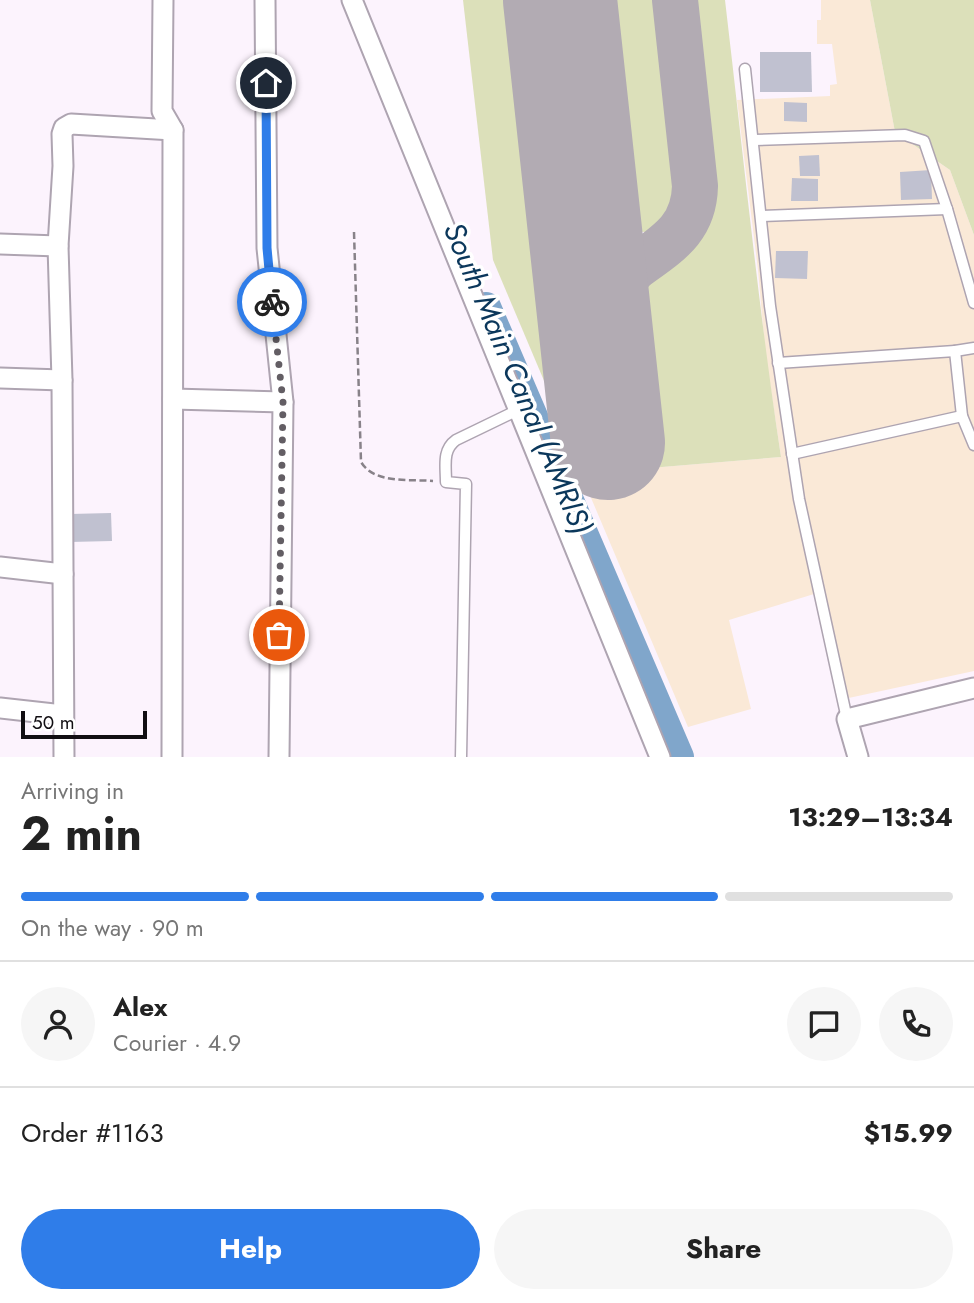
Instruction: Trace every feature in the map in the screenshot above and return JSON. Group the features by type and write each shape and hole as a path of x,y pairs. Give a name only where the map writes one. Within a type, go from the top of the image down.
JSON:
{"street":[{"path":"163,0 162,111 173,131 172,757"},
{"path":"265,0 267,248 283,402 279,757"},
{"path":"352,0 660,757"},
{"path":"64,757 62,380 58,246 63,166 62,134 64,128 71,124 173,131"},
{"path":"0,244 58,246"},
{"path":"0,378 62,380"},
{"path":"173,399 283,402"},
{"path":"0,567 63,574"},
{"path":"858,757 847,719 974,688"},
{"path":"0,708 63,715"}],"lane":[{"path":"745,69 778,363 799,499 847,719"},
{"path":"754,140 905,135 924,141 974,303"},
{"path":"762,216 947,209"},
{"path":"778,363 974,348"},
{"path":"956,351 962,416 974,445"},
{"path":"461,757 466,484 446,482 446,456 452,443 518,410"},
{"path":"792,454 962,416"}],"path":[{"path":"354,232 361,462 367,471 376,476 446,482"}],"shaded area":[{"path":"821,0 870,0 895,132 950,170 974,235 974,671 844,699 814,594 729,620 751,709 688,727 586,486 584,473 603,494 641,487 650,468 781,457 765,350 737,100 830,96 830,85 837,84 832,44 817,44 817,20 821,20"}],"green space":[{"path":"463,0 519,0 564,428 493,260"},
{"path":"600,0 662,0 682,207 671,221 649,232 624,227"},
{"path":"689,0 725,0 781,457 650,468 631,297 642,274 665,259 703,222 709,195"},
{"path":"870,0 974,0 974,235 950,170 895,132"}],"building":[{"path":"760,52 811,52 812,92 760,92"},
{"path":"784,102 807,103 807,122 784,121"},
{"path":"819,155 820,176 800,176 799,156"},
{"path":"931,170 932,199 901,200 900,172"},
{"path":"792,178 818,179 818,201 791,201"},
{"path":"776,251 808,251 807,279 775,278"},
{"path":"111,513 112,541 70,542 70,514"}],"waterway":[{"name":"South Main Canal (AMRIS)","path":"486,307 679,757"}],"taxiway":[{"path":"633,269 676,235 689,215 693,202 695,186 675,0"},
{"path":"584,227 633,269 594,320"}],"runway":[{"path":"560,0 608,443"}],"way so far":[{"path":"272,302 283,402 279,635"}],"route":[{"path":"266,83 267,248 272,302"}]}
